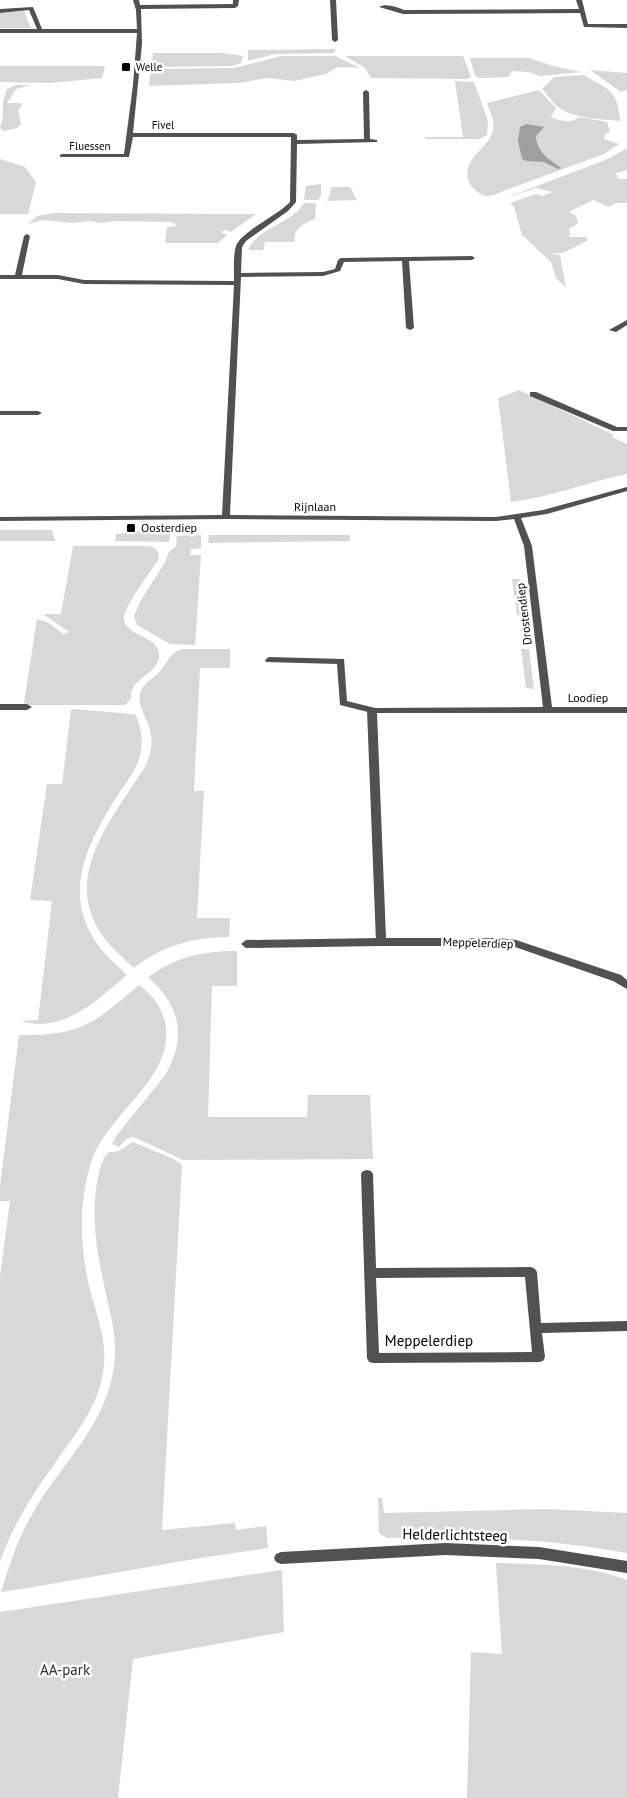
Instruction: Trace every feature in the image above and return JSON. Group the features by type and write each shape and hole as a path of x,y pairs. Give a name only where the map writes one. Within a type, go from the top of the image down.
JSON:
{"street":[{"path":"130,135 140,31 140,7 136,0"},
{"path":"140,7 235,6 236,0"},
{"path":"333,0 334,40"},
{"path":"579,0 586,26 627,26"},
{"path":"0,11 31,8 40,31"},
{"path":"382,8 394,8 404,12 582,11"},
{"path":"0,31 140,31"},
{"path":"366,92 368,141"},
{"name":"Fivel","path":"130,135 294,135 294,142 375,140"},
{"name":"Fluessen","path":"62,156 127,156 130,135"},
{"path":"226,517 239,247 243,240 286,210 293,202 294,142"},
{"path":"18,277 27,236"},
{"path":"237,275 324,274 338,270 341,260 472,258"},
{"path":"405,259 410,328"},
{"path":"0,277 58,277 84,282 237,283"},
{"path":"613,330 627,322"},
{"path":"533,394 616,429 627,429"},
{"path":"0,413 38,413"},
{"name":"Rijnlaan","path":"0,519 226,517 479,520 518,517 568,506 627,489"},
{"name":"Drostendiep","path":"518,517 528,546 548,710"},
{"path":"269,660 341,661 343,704 372,710 548,710"},
{"path":"0,707 27,707"},
{"path":"372,710 381,942"},
{"name":"Loodiep","path":"548,710 627,710"},
{"name":"Meppelerdiep","path":"246,944 499,942 516,944 609,975 627,985"},
{"name":"Meppelerdiep","path":"367,1174 373,1358 538,1357 530,1272 371,1274"},
{"path":"536,1328 627,1326"},
{"name":"Helderlichtsteeg","path":"281,1558 445,1549 539,1553 627,1567"}],"green space":[{"path":"24,11 31,28 0,28 0,13"},
{"path":"336,49 334,53 275,54 248,61 248,50"},
{"path":"153,53 222,53 243,56 241,63 233,66 151,67"},
{"path":"281,56 335,56 360,68 338,67 326,74 294,81 267,78 238,83 149,86 151,69 234,68"},
{"path":"345,56 463,56 471,77 467,79 371,78 365,68"},
{"path":"470,58 529,58 581,72 540,76 529,72 512,71 509,77 479,78 475,76"},
{"path":"0,66 105,66 102,78 51,83 0,82"},
{"path":"590,70 627,73 627,90 621,92"},
{"path":"584,75 611,92 617,103 620,121 588,118 564,111 542,89 554,77"},
{"path":"455,81 474,82 488,121 487,135 479,139 425,139 425,137 463,137"},
{"path":"16,85 30,85 16,89 7,103 21,103 22,106 18,110 21,124 17,128 4,131 0,128 3,117 3,101 7,89"},
{"path":"539,90 556,108 551,117 565,121 573,121 579,117 607,122 610,132 605,134 604,139 619,144 604,154 493,195 486,196 479,193 471,186 468,169 475,155 491,137 493,119 487,103"},
{"path":"627,148 627,170 616,173 618,179 627,179 627,203 616,203 609,207 593,200 569,212 576,216 578,223 569,229 570,236 568,237 587,237 587,241 563,253 550,253 560,255 566,288 556,278 551,262 522,235 514,207 510,203 536,194 542,196 552,192 536,188 503,199 608,159"},
{"path":"0,159 25,167 36,182 28,214 0,214"},
{"path":"321,184 321,196 318,200 304,200 306,186"},
{"path":"331,187 350,187 357,200 327,201"},
{"path":"304,203 316,203 315,219 297,230 295,242 265,242 263,250 248,250 252,243 266,231 292,216"},
{"path":"54,213 256,214 231,232 225,230 221,232 227,235 218,243 165,243 167,227 176,226 171,222 116,221 101,223 90,221 73,223 43,220 28,224 37,216"},
{"path":"519,390 614,435 612,437 627,444 627,474 541,497 511,502 498,398"},
{"path":"171,529 169,542 115,541 116,534"},
{"path":"0,530 52,530 55,541 0,541"},
{"path":"201,535 201,548 191,549 190,555 201,555 195,645 170,644 137,625 134,616 141,600 165,562 169,552 176,546 177,536"},
{"path":"209,535 350,535 350,541 208,543"},
{"path":"73,546 150,546 156,549 159,555 158,560 127,607 124,620 127,626 155,645 159,650 159,657 154,668 134,686 131,699 125,705 29,705 24,703 37,619 49,623 63,634 69,632 43,614 61,614"},
{"path":"512,579 520,579 525,615 517,615"},
{"path":"183,649 230,649 230,668 200,668 194,791 204,791 197,918 230,918 229,937 216,937 178,944 144,960 134,968 108,943 96,925 88,904 87,882 91,861 99,841 146,765 150,754 151,735 141,708 141,691 157,675 172,654"},
{"path":"521,649 529,649 534,689 526,688"},
{"path":"71,710 136,715 141,732 142,745 138,761 108,811 89,848 80,886 81,906 87,925 101,949 127,975 104,995 79,1012 66,1019 37,1024 21,1021 38,1020 52,901 30,900 47,784 62,784"},
{"path":"237,951 237,986 212,986 208,1117 307,1117 308,1095 370,1095 373,1159 183,1160 134,1137 126,1139 119,1147 112,1144 117,1135 166,1074 177,1046 177,1022 173,1010 159,988 148,977 169,964 190,956 213,952"},
{"path":"139,985 154,999 161,1009 166,1028 165,1047 158,1065 148,1082 99,1145 91,1163 82,1210 84,1259 104,1347 101,1382 88,1415 24,1511 0,1562 0,1277 10,1201 0,1201 0,1186 19,1035 58,1033 86,1025 110,1009"},
{"path":"133,1142 174,1159 182,1165 162,1530 235,1523 236,1530 266,1526 268,1548 1,1592 28,1521 96,1420 112,1379 115,1342 96,1243 95,1198 102,1162 106,1155 109,1152 120,1150"},
{"path":"378,1498 382,1498 384,1513 546,1509 627,1513 627,1553 567,1544 507,1539 387,1538 379,1533"},
{"path":"496,1563 580,1568 627,1580 627,1798 467,1798 471,1652 502,1654"},
{"name":"AA-park","path":"282,1570 284,1632 133,1659 118,1798 0,1798 0,1612"}],"shaded area":[{"path":"526,124 544,127 536,136 538,146 548,159 562,168 558,169 544,162 522,159 518,141 520,127"}],"place":[{"name":"Welle","path":"126,67"},
{"name":"Oosterdiep","path":"131,528"}]}
